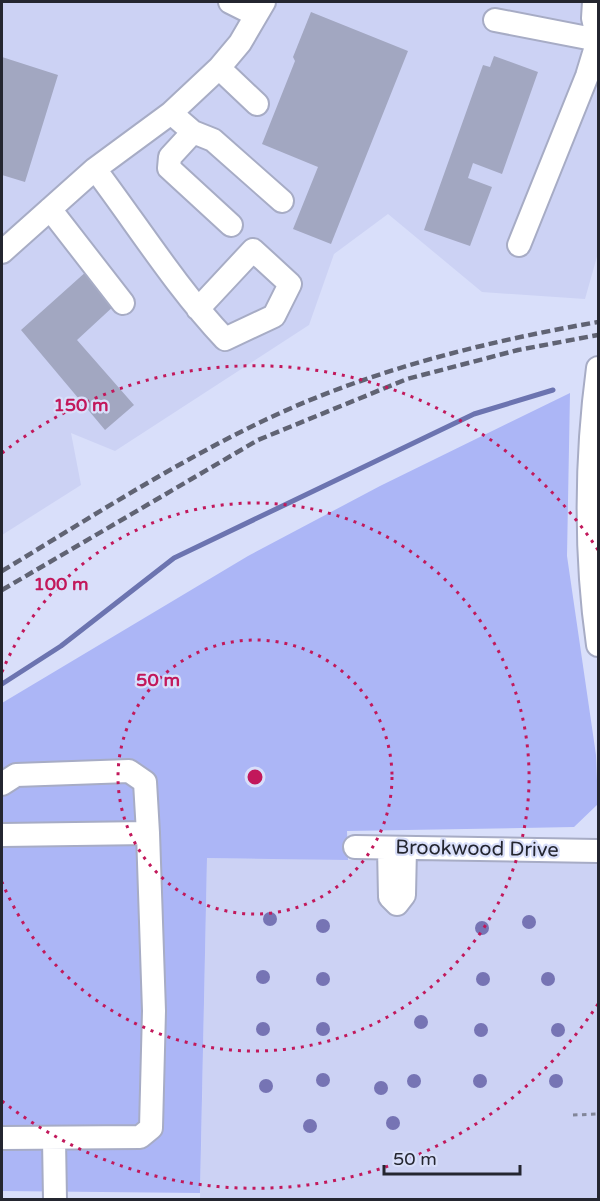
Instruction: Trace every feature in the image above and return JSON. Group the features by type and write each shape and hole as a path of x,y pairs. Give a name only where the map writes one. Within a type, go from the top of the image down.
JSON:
{"street":[{"path":"2,252 141,126 171,113 219,68 240,43 260,8 230,2"},
{"path":"519,245 587,76 598,40 593,18 594,2"},
{"path":"495,20 598,40"},
{"path":"219,68 257,104"},
{"path":"171,113 193,132 213,140 282,201"},
{"path":"193,132 170,158 169,168 231,225"},
{"path":"95,169 198,309"},
{"path":"50,209 123,303"},
{"path":"598,368 591,459 589,527 598,645"},
{"path":"2,784 15,775 129,771 145,782 154,1011 151,1128 140,1137 2,1138"},
{"path":"2,835 148,833"},
{"name":"Brookwood Drive","path":"355,848 598,851"},
{"path":"54,1139 55,1200"}],"path":[{"path":"573,1115 598,1114"}],"shaded area":[{"path":"2,2 598,2 598,253 585,299 482,292 388,214 334,254 309,325 115,451 71,433 81,485 2,535"},
{"path":"570,393 567,556 596,755 598,804 574,827 347,831 348,860 207,858 200,1193 2,1191 2,703 248,556 380,486"},
{"path":"207,858 598,863 598,1199 200,1200"}],"building":[{"path":"311,12 408,51 331,244 293,229 318,167 262,144 295,61 293,57"},
{"path":"494,56 538,72 502,174 473,163 468,178 492,187 470,246 424,230 483,65 490,67"},
{"path":"2,57 58,75 25,182 2,175"},
{"path":"88,270 116,304 77,340 134,405 105,430 21,330"}],"waterway":[{"path":"2,684 61,646 174,558 474,414 553,390"}],"railway":[{"path":"2,571 197,455 305,402 345,386 428,360 513,339 598,322"},
{"path":"2,590 258,440 407,379 518,350 598,335"}]}
